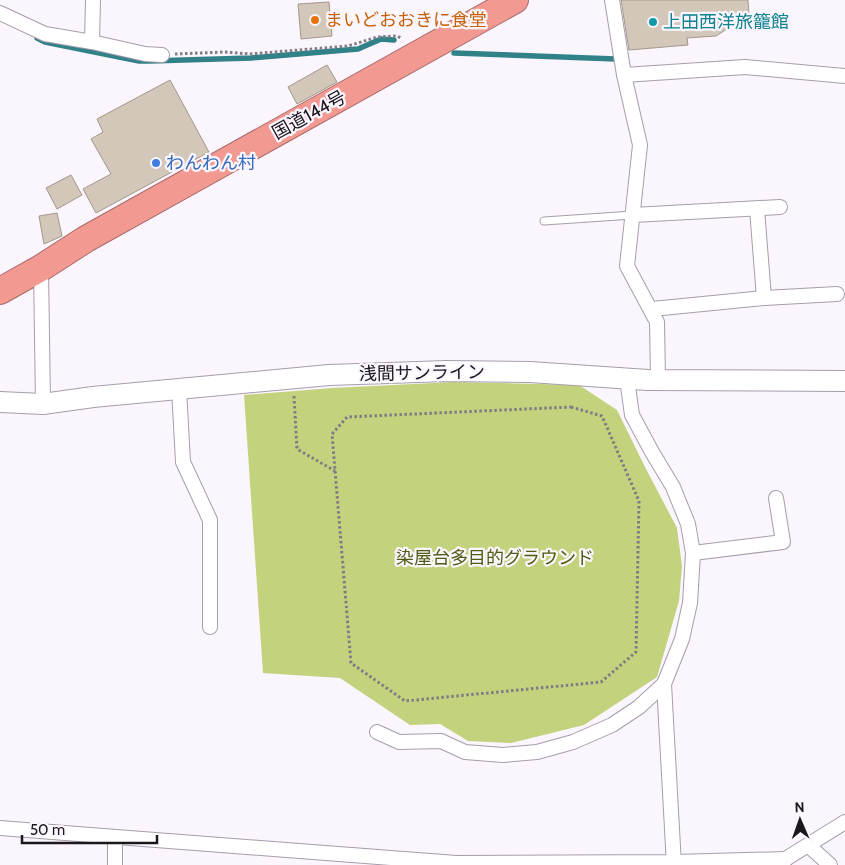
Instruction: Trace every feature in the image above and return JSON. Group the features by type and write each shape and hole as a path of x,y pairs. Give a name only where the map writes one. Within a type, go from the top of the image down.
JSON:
{"highway":[{"name":"国道144号","path":"0,291 41,268 86,239 514,0"}],"street":[{"path":"92,42 93,0"},
{"path":"612,0 624,76 640,145 627,266 658,322 658,380"},
{"path":"0,13 46,34 145,54 162,55"},
{"path":"624,76 745,67 845,76"},
{"path":"633,215 780,207"},
{"path":"757,209 764,298"},
{"path":"41,268 43,404"},
{"path":"652,309 764,298 837,294"},
{"name":"浅間サンライン","path":"0,402 43,404 93,397 292,378 447,371 530,372 658,380 845,381"},
{"path":"627,379 632,416 673,487 688,524 693,553 690,603 682,639 664,684 674,864"},
{"path":"179,389 182,462 210,520 210,627"},
{"path":"693,553 783,542 776,498"},
{"path":"377,732 399,742 441,741 465,752 503,755 538,752 573,742 612,725 639,707 664,684"},
{"path":"0,828 456,863 674,864 781,862 845,822"},
{"path":"115,837 115,865"},
{"path":"809,846 830,865"}],"lane":[{"path":"544,221 633,215"}],"path":[{"path":"162,55 225,52 250,54 348,46 377,37 397,36"},
{"path":"292,378 297,449 335,472"},
{"path":"571,407 602,416 639,501 636,652 601,682 405,701 351,663 335,472 332,434 347,417 571,407"}],"green space":[{"name":"染屋台多目的グラウンド","path":"454,382 579,385 617,410 677,528 682,566 679,601 657,677 584,725 511,743 468,741 440,724 410,725 340,678 263,673 244,395 332,388"}],"building":[{"path":"621,0 748,0 749,15 716,36 687,38 688,45 629,50"},
{"name":"まいどおおきに食堂","path":"329,2 332,36 301,39 298,4"},
{"path":"327,65 337,82 297,104 288,87"},
{"path":"170,80 209,152 96,213 83,189 111,174 91,139 103,132 97,119"},
{"path":"71,175 82,195 57,209 46,188"},
{"path":"57,213 62,236 44,244 39,216"}],"waterway":[{"path":"37,38 45,42 139,61 251,58 358,49 381,39 394,40"},
{"path":"454,53 616,59"}],"place":[{"name":"まいどおおきに食堂","path":"315,20"},
{"name":"上田西洋旅籠館","path":"653,22"},
{"name":"わんわん村","path":"156,163"}]}
